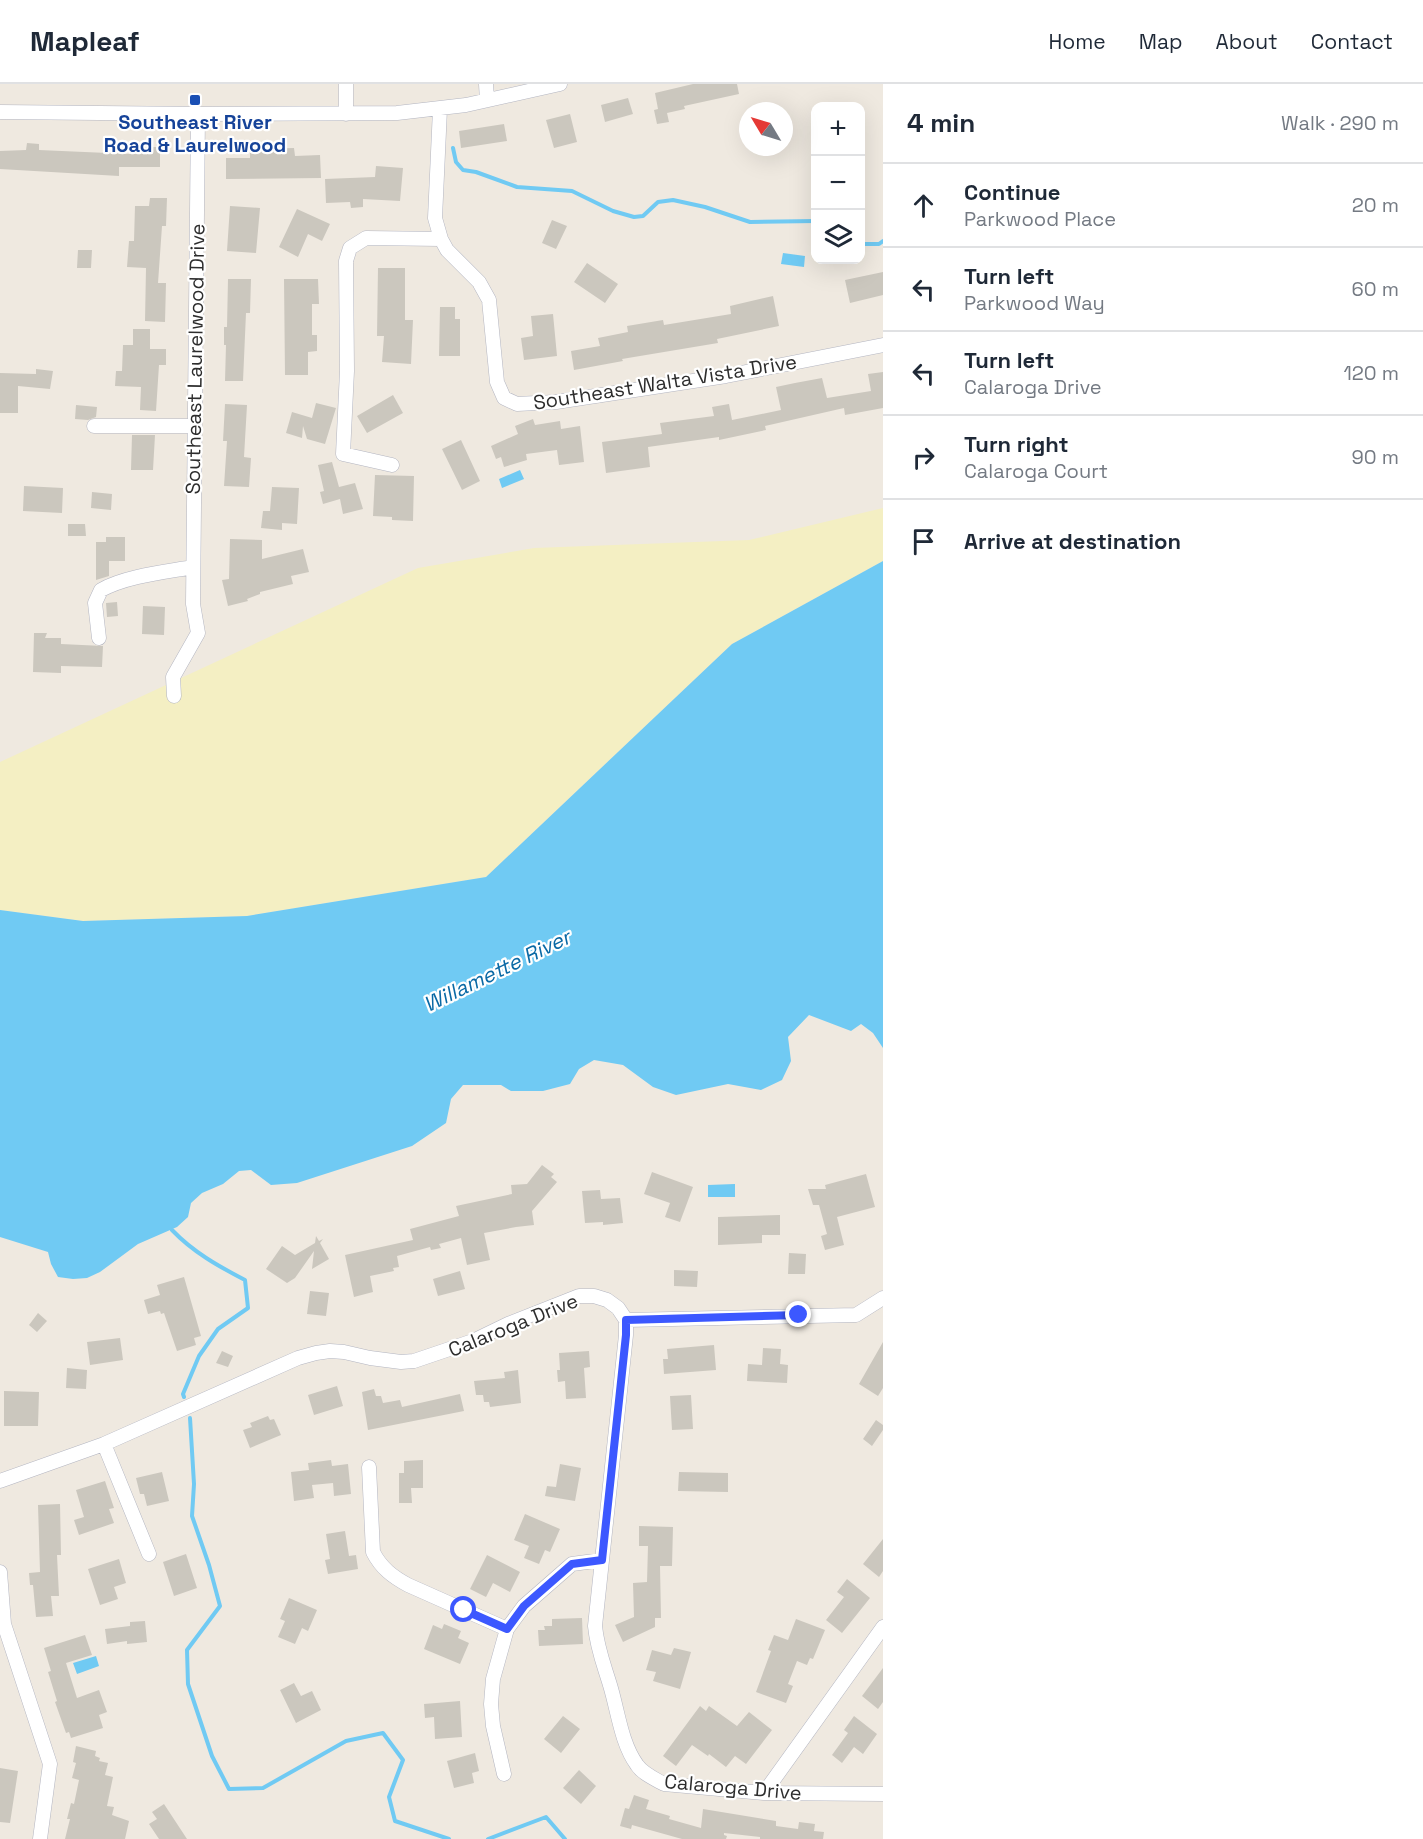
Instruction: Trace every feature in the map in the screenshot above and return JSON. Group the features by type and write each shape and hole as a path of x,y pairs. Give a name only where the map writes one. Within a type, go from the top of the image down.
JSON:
{"street":[{"path":"346,84 346,114"},
{"path":"486,84 487,100"},
{"path":"0,112 398,113 440,109 560,84"},
{"name":"Southeast Walta Vista Drive","path":"440,109 435,218 447,250 484,288 489,300 497,382 504,398 517,404 556,402 726,376 883,345"},
{"name":"Southeast Laurelwood Drive","path":"174,696 173,677 198,633 193,604 193,567 198,114"},
{"path":"392,465 343,454 347,371 346,261 350,248 366,238 441,239"},
{"path":"94,426 195,426"},
{"path":"99,638 95,603 101,590 140,578 193,567"},
{"name":"Calaroga Drive","path":"0,1481 104,1444 298,1358 315,1353 344,1352 401,1362 414,1361 473,1341 508,1324 579,1296 594,1296 607,1300 618,1308 626,1320 626,1335 596,1610 596,1641 625,1740 638,1766 664,1784 764,1793 883,1794"},
{"path":"626,1320 855,1315 883,1298"},
{"path":"104,1444 149,1554"},
{"path":"369,1467 373,1552 379,1564 408,1585 507,1629"},
{"path":"504,1774 493,1726 491,1704 493,1679 507,1629 524,1606 572,1564 602,1560"},
{"path":"0,1572 3,1624 50,1764 40,1839"},
{"path":"764,1793 883,1627"}],"sand":[{"path":"883,508 883,561 732,644 486,877 247,916 83,921 0,910 0,762 418,568 534,548 749,540"}],"water":[{"path":"783,253 805,256 804,267 781,264"},
{"path":"520,470 524,479 502,488 499,479"},
{"name":"Willamette River","path":"883,561 883,1048 873,1033 861,1024 851,1031 809,1015 788,1037 791,1061 782,1080 761,1090 728,1084 676,1095 653,1087 623,1065 594,1060 579,1069 570,1084 543,1091 511,1091 501,1085 463,1085 451,1099 446,1123 412,1146 297,1183 271,1185 251,1170 239,1171 223,1184 202,1193 191,1203 188,1217 177,1227 138,1244 100,1272 87,1278 58,1277 48,1252 0,1237 0,910 83,921 247,916 486,877 732,644"},
{"path":"735,1184 735,1197 708,1197 708,1185"},
{"path":"96,1656 99,1666 77,1674 73,1663"}],"building":[{"path":"693,84 737,84 739,94 684,106 685,109 667,113 669,122 657,124 654,110 658,109 655,93"},
{"path":"628,98 633,114 605,122 601,105"},
{"path":"570,114 577,142 554,148 546,120"},
{"path":"504,124 507,141 461,148 459,131"},
{"path":"27,143 39,144 39,150 130,154 130,147 160,147 160,167 119,167 119,176 0,169 0,151 26,150"},
{"path":"294,148 295,156 320,155 321,178 226,179 226,158 250,158 250,149"},
{"path":"376,166 403,168 400,201 363,199 363,207 351,208 350,202 326,203 325,179 375,177"},
{"path":"150,198 167,198 166,226 162,226 158,283 166,283 165,322 145,321 146,268 127,267 129,241 134,241 135,206 149,206"},
{"path":"230,206 260,208 256,253 227,251"},
{"path":"297,209 330,224 322,241 308,234 298,257 279,247"},
{"path":"552,220 567,226 556,249 542,243"},
{"path":"78,250 92,250 91,268 77,268"},
{"path":"587,263 618,284 605,303 574,282"},
{"path":"378,268 405,268 405,320 413,320 411,364 382,362 384,336 377,336"},
{"path":"883,272 883,295 850,303 845,280"},
{"path":"228,279 251,279 250,313 246,313 243,381 225,381 224,327 227,327"},
{"path":"284,279 318,279 319,304 312,304 312,335 317,335 317,351 308,352 308,375 285,375"},
{"path":"773,296 779,326 717,339 718,343 622,359 623,361 574,370 571,351 600,346 598,338 628,332 627,326 663,320 664,325 731,314 730,306"},
{"path":"440,307 455,307 455,319 460,319 460,356 439,356"},
{"path":"553,314 557,356 524,360 521,338 533,336 531,316"},
{"path":"133,329 150,329 150,349 166,349 166,365 159,365 156,411 140,410 141,387 115,386 116,371 122,371 123,345 133,345"},
{"path":"36,369 53,371 50,389 18,386 18,413 0,413 0,373 36,374"},
{"path":"883,372 883,408 845,415 844,408 765,426 766,430 719,440 719,437 648,447 650,467 606,473 602,442 662,434 660,423 714,416 712,407 729,404 732,420 781,410 776,387 795,383 822,378 827,398 871,391 868,374"},
{"path":"393,395 403,413 367,433 357,416"},
{"path":"316,403 336,408 325,444 307,439 303,426 302,438 286,433 292,412 312,418"},
{"path":"225,404 247,405 244,457 251,458 249,487 224,486 227,441 223,441"},
{"path":"76,405 97,407 96,417 88,420 75,419"},
{"path":"533,419 535,425 560,421 561,429 580,426 584,462 559,465 557,450 526,454 527,460 504,467 501,457 496,459 491,446 518,434 515,426"},
{"path":"132,435 155,435 153,470 131,470"},
{"path":"461,440 480,481 462,490 442,449"},
{"path":"332,462 339,487 355,483 363,509 343,514 340,499 323,504 320,492 324,491 318,465"},
{"path":"375,475 414,476 413,521 373,516"},
{"path":"24,486 63,488 62,513 23,511"},
{"path":"272,487 299,488 297,524 282,523 282,530 261,528 263,511 270,511"},
{"path":"92,492 112,494 111,510 91,508"},
{"path":"68,524 85,524 86,536 68,536"},
{"path":"106,537 125,537 125,561 109,561 109,576 96,580 96,542 106,542"},
{"path":"230,539 262,540 262,559 303,549 309,572 291,576 293,584 260,592 247,599 248,601 228,606 222,580 229,579"},
{"path":"117,602 118,616 107,617 106,603"},
{"path":"143,606 165,607 164,635 142,634"},
{"path":"34,633 47,633 45,638 61,638 61,644 103,646 102,667 61,666 61,673 33,672"},
{"path":"542,1165 554,1174 551,1177 557,1182 532,1211 534,1225 484,1233 490,1260 467,1265 461,1238 439,1244 441,1248 431,1250 430,1247 397,1256 399,1267 393,1268 394,1271 370,1276 373,1292 354,1297 345,1255 413,1240 410,1229 459,1216 456,1206 512,1194 511,1185 527,1184"},
{"path":"652,1172 693,1187 680,1222 665,1217 670,1203 644,1194"},
{"path":"866,1174 875,1207 837,1217 844,1245 825,1250 821,1236 827,1234 819,1205 813,1205 808,1189 826,1189 825,1185"},
{"path":"600,1190 601,1199 620,1198 623,1223 603,1225 603,1222 585,1223 582,1191"},
{"path":"780,1215 780,1235 762,1235 762,1243 718,1245 718,1217"},
{"path":"316,1236 319,1241 323,1239 320,1243 329,1259 312,1269 314,1251 295,1278 287,1283 266,1269 282,1246 295,1255 315,1243"},
{"path":"789,1253 806,1254 805,1274 788,1274"},
{"path":"674,1270 698,1271 697,1287 674,1286"},
{"path":"460,1271 465,1289 438,1296 433,1279"},
{"path":"184,1277 201,1336 194,1338 196,1345 177,1351 164,1313 161,1314 160,1311 148,1314 144,1300 160,1295 157,1285"},
{"path":"310,1291 329,1293 326,1316 307,1314"},
{"path":"38,1313 47,1321 37,1332 29,1325"},
{"path":"120,1338 123,1360 90,1365 87,1342"},
{"path":"883,1342 883,1388 878,1396 859,1384"},
{"path":"714,1345 716,1370 664,1374 663,1359 668,1359 667,1349"},
{"path":"763,1348 781,1349 780,1364 788,1365 787,1383 747,1381 748,1364 762,1365"},
{"path":"222,1351 233,1356 228,1367 216,1363"},
{"path":"589,1351 590,1367 584,1368 586,1398 566,1399 565,1381 558,1382 559,1353"},
{"path":"67,1368 87,1370 86,1389 66,1388"},
{"path":"518,1370 521,1403 490,1407 489,1402 484,1402 483,1395 476,1395 474,1381 505,1378 504,1372"},
{"path":"337,1386 343,1406 314,1415 308,1395"},
{"path":"374,1389 376,1396 381,1396 383,1403 400,1400 402,1407 460,1394 464,1411 368,1430 362,1392"},
{"path":"4,1391 39,1392 38,1426 4,1426"},
{"path":"691,1395 693,1429 672,1430 670,1396"},
{"path":"268,1416 270,1420 274,1419 281,1435 250,1448 243,1430 252,1427 250,1423"},
{"path":"876,1420 883,1425 883,1430 872,1446 863,1439"},
{"path":"331,1460 332,1466 348,1464 351,1494 334,1496 333,1483 312,1485 314,1498 294,1501 291,1472 309,1470 308,1463"},
{"path":"423,1460 423,1488 411,1488 412,1503 399,1503 399,1473 404,1473 404,1461"},
{"path":"560,1464 581,1468 575,1501 545,1496 547,1486 556,1487"},
{"path":"162,1472 169,1501 147,1506 144,1494 140,1494 136,1478"},
{"path":"679,1472 728,1473 728,1492 678,1491"},
{"path":"105,1481 114,1508 109,1509 114,1523 79,1535 74,1520 84,1517 76,1490"},
{"path":"60,1504 61,1555 57,1555 59,1596 51,1596 53,1616 36,1617 33,1585 30,1585 29,1573 40,1572 38,1505"},
{"path":"525,1514 560,1529 550,1552 545,1550 539,1564 524,1558 529,1546 514,1540"},
{"path":"639,1526 673,1527 672,1566 660,1566 661,1618 655,1618 655,1627 623,1642 615,1625 634,1617 633,1583 647,1582 648,1546 639,1546"},
{"path":"345,1531 349,1556 356,1555 358,1569 328,1574 325,1560 330,1559 326,1534"},
{"path":"883,1539 883,1571 879,1577 863,1564"},
{"path":"186,1554 197,1588 174,1596 163,1562"},
{"path":"487,1555 520,1572 510,1592 493,1583 486,1597 470,1589"},
{"path":"119,1559 126,1583 114,1587 118,1599 100,1605 88,1569"},
{"path":"847,1579 870,1598 842,1633 826,1620 844,1597 837,1592"},
{"path":"289,1598 317,1610 308,1631 302,1628 295,1644 278,1637 285,1621 280,1619"},
{"path":"582,1618 583,1644 539,1646 538,1630 545,1630 544,1626 552,1626 552,1619"},
{"path":"796,1619 825,1630 813,1659 810,1658 807,1665 797,1661 788,1684 793,1686 786,1703 756,1692 771,1651 768,1650 774,1635 788,1640"},
{"path":"145,1621 147,1642 127,1644 127,1641 107,1644 105,1629 130,1626 130,1622"},
{"path":"444,1624 461,1631 458,1638 469,1643 460,1664 424,1649 433,1625 442,1629"},
{"path":"85,1635 92,1655 66,1663 77,1698 99,1690 107,1712 99,1715 103,1728 71,1738 69,1732 66,1733 55,1702 57,1701 48,1672 51,1671 44,1648"},
{"path":"674,1648 691,1652 680,1689 653,1681 656,1672 646,1670 652,1650 671,1655"},
{"path":"883,1668 883,1702 878,1709 862,1696"},
{"path":"294,1683 301,1696 312,1691 321,1710 296,1723 280,1690"},
{"path":"460,1701 462,1737 435,1739 434,1717 425,1718 424,1704"},
{"path":"700,1706 706,1711 709,1706 737,1726 749,1712 772,1730 746,1764 735,1756 726,1767 692,1745 676,1766 663,1756"},
{"path":"563,1716 580,1729 561,1753 544,1739"},
{"path":"854,1716 877,1734 863,1754 854,1747 842,1763 832,1755 848,1733 844,1730"},
{"path":"76,1746 96,1751 95,1756 100,1758 99,1761 108,1763 105,1775 113,1777 107,1806 114,1807 112,1815 129,1821 125,1839 65,1839 70,1819 67,1819 71,1803 74,1804 79,1780 72,1778 76,1763 73,1762"},
{"path":"475,1753 479,1771 472,1773 474,1783 454,1788 447,1761"},
{"path":"0,1768 18,1771 10,1823 0,1822"},
{"path":"579,1770 596,1786 581,1804 563,1788"},
{"path":"634,1795 649,1800 646,1809 670,1816 669,1819 701,1828 703,1809 776,1821 776,1826 798,1829 799,1822 815,1824 814,1831 824,1832 823,1839 760,1839 760,1837 724,1833 727,1836 726,1839 682,1839 632,1825 631,1829 620,1826 625,1808 629,1809"},
{"path":"164,1804 187,1839 159,1839 149,1824 157,1819 152,1812"}],"waterway":[{"path":"453,148 456,162 463,170 476,172 517,187 572,191 613,211 634,217 643,216 658,202 673,200 705,207 750,222 811,221"},
{"path":"865,244 879,244 883,241"},
{"path":"172,1230 206,1258 245,1280 248,1308 218,1329 199,1356 183,1394 184,1397"},
{"path":"190,1418 194,1484 192,1516 220,1606 187,1650 188,1684 212,1756 229,1789 263,1788 346,1741 383,1733 403,1760 389,1797 395,1821 449,1839"},
{"path":"488,1839 546,1817 565,1839"}],"place":[{"name":"Southeast River Road & Laurelwood","path":"195,100"}],"route":[{"path":"464,1610 507,1629 524,1606 572,1564 602,1560 626,1320 799,1315"}]}
